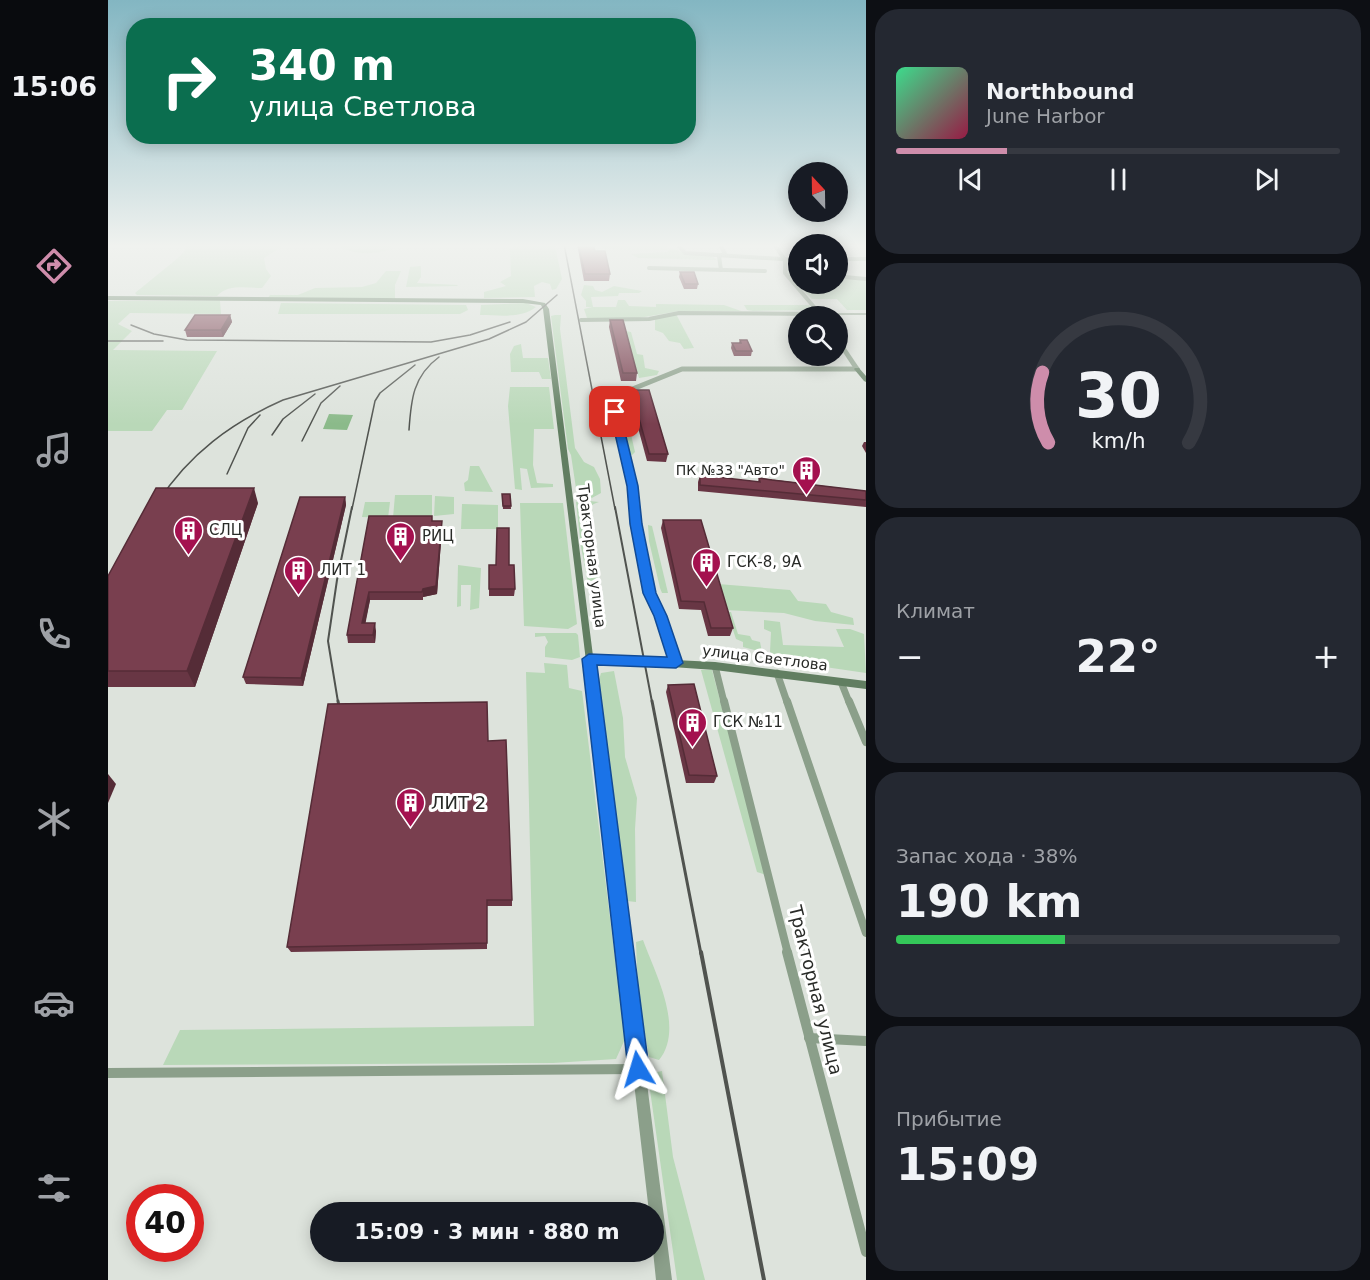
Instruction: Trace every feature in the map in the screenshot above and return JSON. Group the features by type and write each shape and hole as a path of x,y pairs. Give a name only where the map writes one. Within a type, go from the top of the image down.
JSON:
{"main road":[{"name":"Тракторная улица","path":"541,304 546,309 589,659"},
{"path":"857,369 866,369"},
{"path":"857,369 866,380"},
{"name":"улица Светлова","path":"589,659 715,666 866,685"}],"street":[{"path":"581,320 650,319 671,313 788,312"},
{"path":"848,313 866,314"},
{"path":"848,356 857,369"},
{"path":"676,663 661,616 650,593 636,524 633,486 615,412 616,400 624,393 682,369 857,369"},
{"name":"Тракторная улица","path":"589,659 664,1280"},
{"name":"Тракторная улица","path":"715,666 866,1252"},
{"path":"777,674 866,933"},
{"path":"841,682 866,742"},
{"path":"809,1038 866,1041"},
{"path":"108,1073 638,1069"}],"shaded area":[{"path":"108,304 220,304 221,314 130,313 118,324 132,331 113,350 217,351 182,410 167,410 152,431 108,431"},
{"path":"281,304 466,305 468,310 460,314 278,314"},
{"path":"528,304 536,307 517,315 502,316 480,315 481,305"},
{"path":"586,304 592,304 593,307 616,307 617,304 656,307 656,304 724,305 741,311 679,311 639,318 587,318 584,309 592,307 586,307"},
{"path":"841,304 866,304 866,310 848,310 848,306"},
{"path":"744,305 810,306 788,306 788,310 747,310"},
{"path":"676,314 694,348 684,349 680,343 669,341 663,333 655,330 655,319"},
{"path":"561,315 560,329 575,448 584,462 594,467 600,479 601,493 590,499 580,499 577,495 568,449 551,316"},
{"path":"625,331 631,332 637,354 643,355 645,368 659,371 657,375 639,378"},
{"path":"521,344 523,358 548,358 551,379 542,379 539,372 511,372 510,354 514,346"},
{"path":"510,387 549,387 554,429 534,429 533,465 537,483 553,484 553,487 531,488 527,469 520,468 522,490 515,489 508,406"},
{"path":"620,399 623,399 635,452 632,455 629,455 620,427 618,405"},
{"path":"329,414 353,415 347,430 323,429"},
{"path":"470,466 479,466 493,492 465,491 464,483 468,480"},
{"path":"395,495 432,495 432,519 393,518"},
{"path":"435,496 454,497 454,514 434,516"},
{"path":"580,500 599,502 590,508 588,519 607,626 596,624 581,547 576,502"},
{"path":"365,502 390,502 388,518 362,517"},
{"path":"520,503 563,503 577,624 568,629 524,626"},
{"path":"462,504 498,505 498,529 461,529"},
{"path":"648,525 652,526 668,593 662,593 660,588 649,541"},
{"path":"458,565 481,568 479,608 470,610 471,585 461,585 461,606 457,607"},
{"path":"718,584 790,590 798,601 826,604 831,612 853,618 854,625 815,621 784,613 725,610"},
{"path":"727,612 731,612 738,634 750,636 752,640 760,642 762,652 743,647 743,642 736,639"},
{"path":"764,620 780,622 783,645 844,647 836,629 850,629 864,634 866,673 777,660 770,652 771,632 764,629"},
{"path":"535,633 576,633 580,657 572,660 545,657 545,647 548,642 545,636 535,637"},
{"path":"544,663 567,665 569,688 582,691 625,1039 616,1059 553,1063 163,1065 180,1030 534,1026 526,672 545,673"},
{"path":"701,670 712,670 766,875 757,872"},
{"path":"614,671 623,718 625,757 637,798 636,902 627,901 599,680 601,673"},
{"path":"643,940 660,984 669,1017 666,1047 659,1060 649,1057 638,993 636,942"},
{"path":"662,1071 673,1157 705,1280 677,1280 649,1083 657,1072"}],"building":[{"path":"195,315 230,315 221,330 185,330"},
{"path":"610,320 623,320 637,373 623,373"},
{"path":"740,340 747,340 752,351 736,351 732,343 741,343"},
{"path":"631,390 649,390 668,454 649,454"},
{"path":"700,475 760,482 759,478 866,491 866,500 700,485"},
{"name":"СЛЦ","path":"156,488 254,488 187,671 108,671 108,576"},
{"path":"502,494 510,494 511,506 503,506"},
{"name":"ЛИТ 1","path":"300,497 345,497 301,678 243,677"},
{"name":"РИЦ","path":"369,516 432,516 432,521 442,521 436,586 423,589 422,592 369,592 362,623 375,623 373,635 347,635"},
{"path":"663,520 701,520 733,628 711,628 704,602 681,601"},
{"path":"497,528 509,528 509,565 514,565 515,589 489,589 489,565 496,565"},
{"path":"735,651 746,652 747,657 736,657"},
{"name":"ГСК №11","path":"694,684 717,776 689,775 668,685"},
{"name":"ЛИТ 2","path":"487,702 488,741 506,740 512,900 487,900 487,943 287,947 328,704"}],"railway":[{"path":"158,502 183,469 197,455 229,430 264,409 283,400 489,339 526,322 547,304"},
{"path":"575,304 615,509"},
{"path":"131,325 154,334 187,340 431,342 470,335 510,322"},
{"path":"108,341 163,341"},
{"path":"409,430 415,389 424,372 439,357"},
{"path":"352,509 375,401 380,393 415,365"},
{"path":"302,441 321,403 340,386"},
{"path":"272,435 283,419 315,394"},
{"path":"227,474 248,428 260,415"},
{"path":"338,702 328,641 337,580 352,507"},
{"path":"615,507 652,702"},
{"path":"338,701 340,712"},
{"path":"652,701 701,954"},
{"path":"701,952 764,1280"}],"place":[{"name":"ПК №33 \"Авто\"","path":"806,496"},
{"name":"СЛЦ","path":"188,556"},
{"name":"РИЦ","path":"401,562"},
{"name":"ГСК-8, 9А","path":"706,588"},
{"name":"ЛИТ 1","path":"299,596"},
{"name":"ГСК №11","path":"692,748"},
{"name":"ЛИТ 2","path":"410,828"}],"route":[{"path":"615,412 633,486 637,513 636,524 650,593 661,616 676,663 589,659 638,1069"}]}
